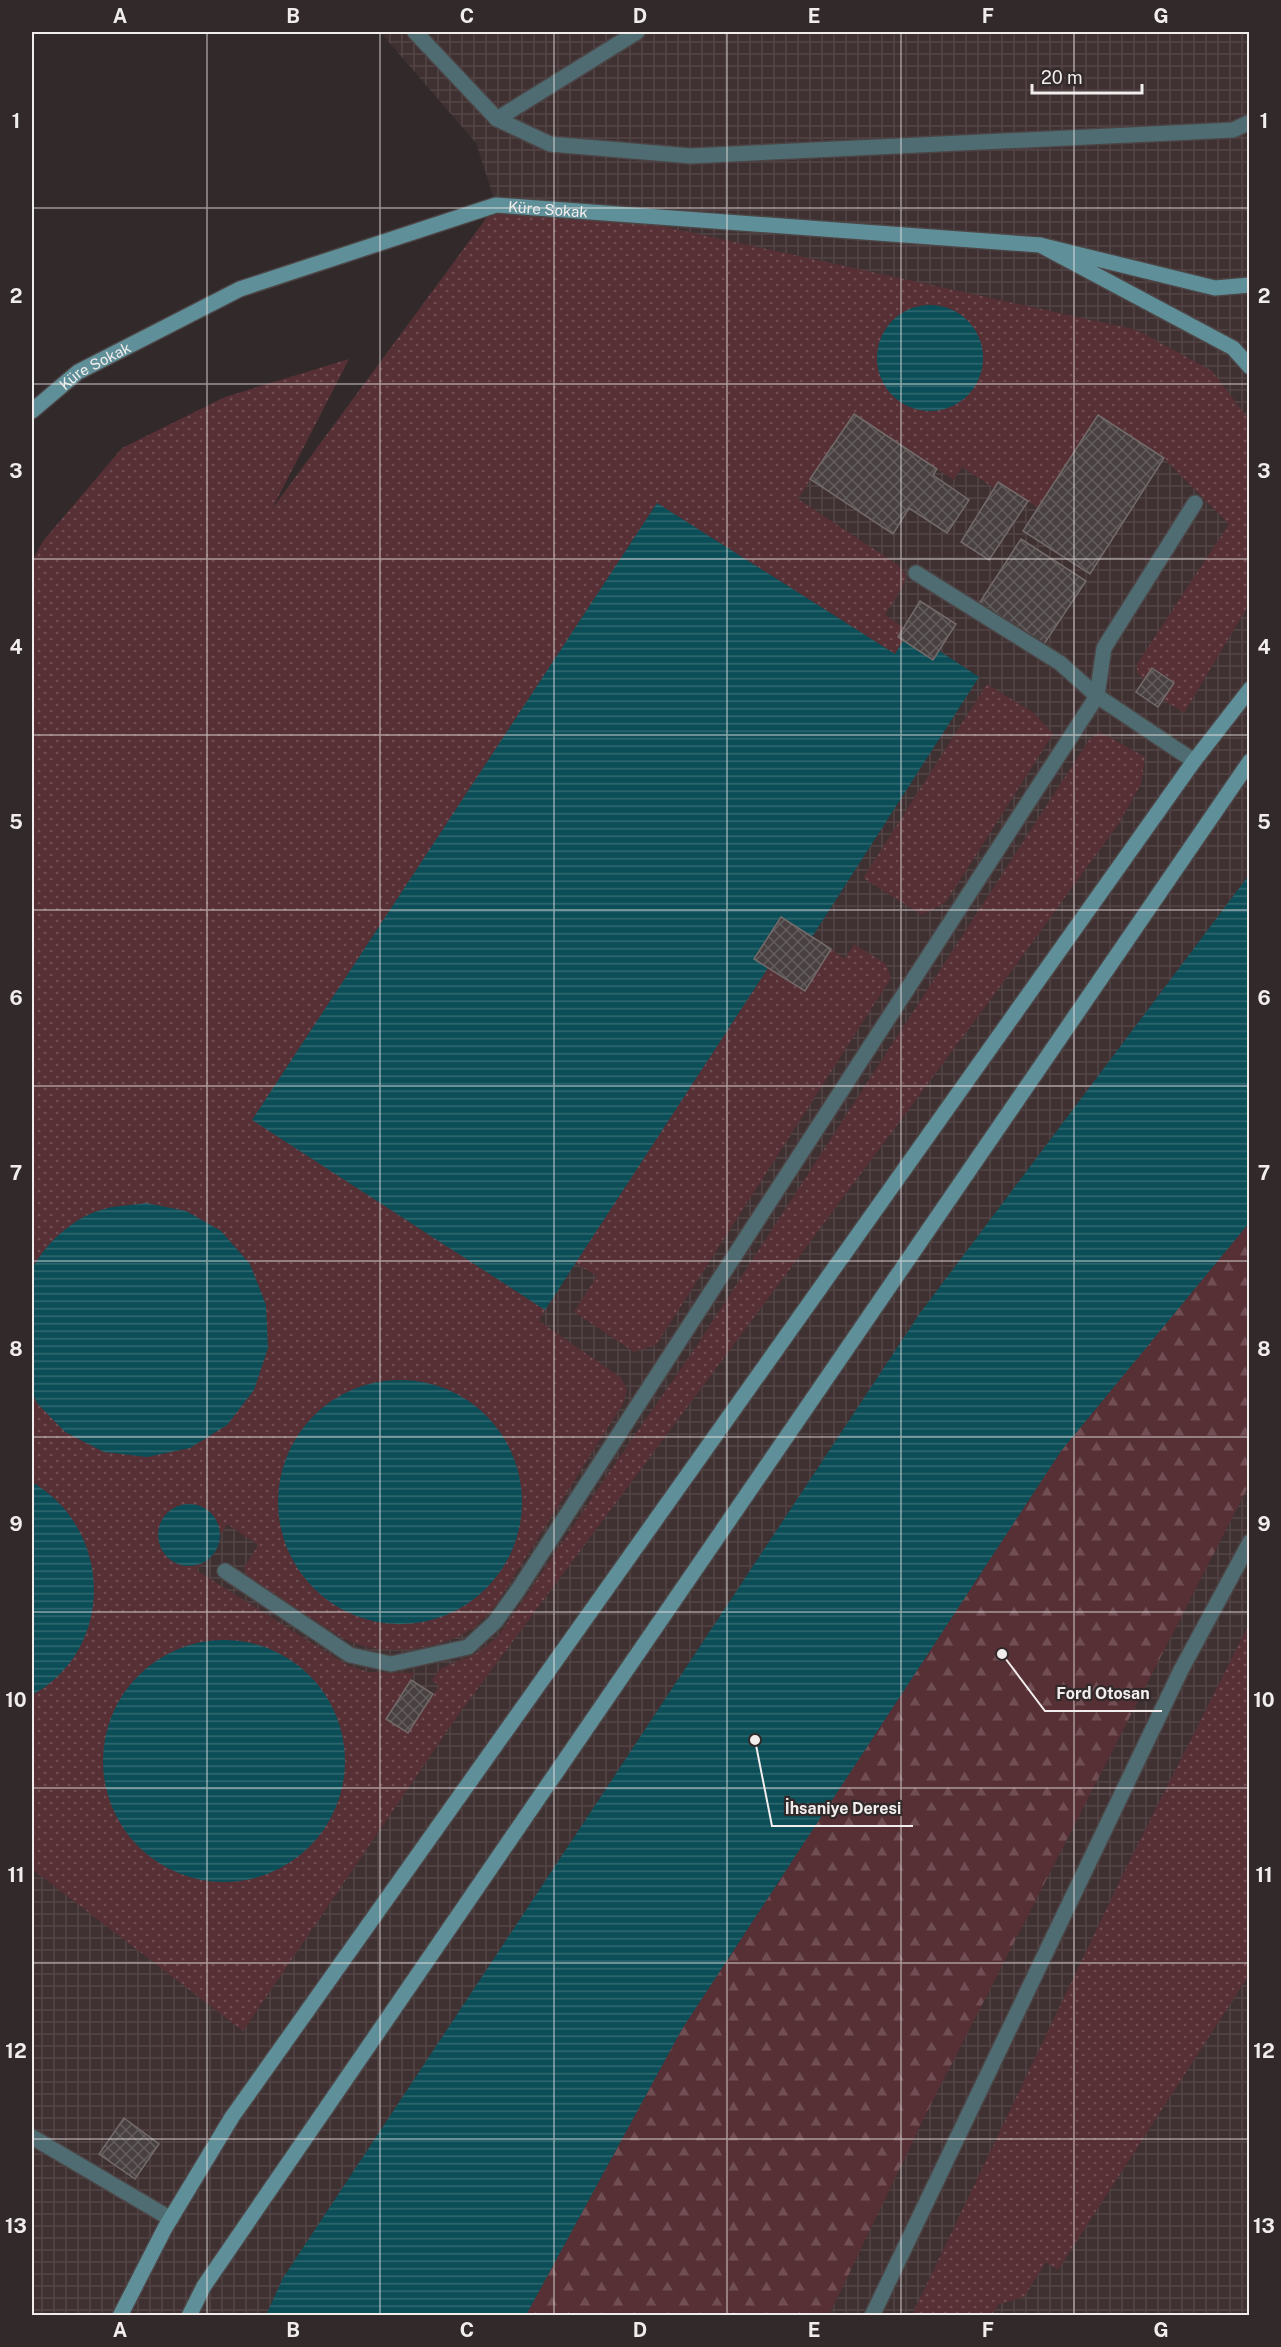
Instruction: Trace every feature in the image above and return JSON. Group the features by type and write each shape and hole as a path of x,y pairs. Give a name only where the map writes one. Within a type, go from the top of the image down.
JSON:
{"main road":[{"name":"Küre Sokak","path":"32,411 78,372 240,289 496,205 1040,245"},
{"path":"1040,245 1215,288 1250,285"},
{"path":"1040,245 1233,348 1250,367"},
{"path":"120,2316 171,2219 232,2117 1194,760 1250,689"},
{"path":"189,2316 218,2266 1250,761"}],"lane":[{"path":"415,32 497,119 550,144 691,156 1233,130 1250,122"},
{"path":"497,119 637,32"},
{"path":"225,1571 350,1655 392,1664 468,1647 495,1622 518,1590 1097,696 1104,648 1195,503"},
{"path":"916,573 1060,663 1097,696 1194,760"},
{"path":"872,2316 1181,1670 1250,1542"},
{"path":"32,2137 171,2219"}],"shaded area":[{"path":"380,32 1249,32 1249,2315 32,2316 32,1194 269,513 496,205 476,143"}],"green space":[{"path":"496,205 648,223 1137,330 1212,371 1249,420 1249,604 1184,713 1163,699 1174,683 1152,668 1144,679 1137,673 1137,664 1229,524 1164,458 1098,415 1038,508 999,482 994,488 962,467 954,480 853,414 798,499 898,565 906,575 903,586 885,615 909,631 895,654 657,503 545,1310 539,1321 620,1377 627,1388 624,1402 495,1606 472,1629 459,1636 431,1646 400,1650 370,1648 344,1639 312,1618 304,1616 248,1578 244,1568 258,1545 227,1524 212,1555 196,1570 347,1665 368,1672 415,1673 386,1719 408,1733 439,1686 432,1680 440,1669 477,1653 498,1636 531,1589 694,1350 1089,740 1100,732 1145,757 1141,784 1119,823 999,988 458,1715 243,2031 32,1869 32,561 43,541 122,448 225,397 349,359 272,509"},
{"path":"987,684 1034,713 1053,734 946,902 922,915 863,878"},
{"path":"854,944 886,964 891,978 656,1345 634,1352 574,1312 597,1276 575,1263 768,968 804,991 831,949 845,959"},
{"path":"1249,1223 1249,1485 928,2110 829,2315 526,2316 682,2029 1061,1451"},
{"path":"1249,1624 1249,1975 1058,2270 1046,2262 1024,2297 999,2304 992,2315 912,2315 1126,1868"}],"water":[{"path":"930,305 950,309 968,320 979,338 983,358 979,378 968,396 950,407 930,411 910,407 892,396 881,378 877,358 881,338 892,320 910,309"},
{"path":"657,503 895,654 909,631 979,677 812,937 780,917 754,958 768,968 545,1310 252,1120"},
{"path":"1249,875 1249,1223 1061,1451 682,2029 526,2315 266,2315 283,2278 920,1313"},
{"path":"146,1203 186,1211 221,1231 250,1264 266,1305 268,1348 254,1390 227,1425 190,1448 147,1457 104,1452 65,1432 37,1403 32,1392 32,1269 38,1259 54,1239 74,1223 96,1211"},
{"path":"400,1380 435,1385 447,1390 468,1401 486,1416 501,1434 512,1455 517,1467 522,1502 517,1537 512,1549 501,1570 486,1588 468,1603 447,1614 435,1619 400,1624 365,1619 353,1614 332,1603 314,1588 299,1570 288,1549 283,1537 278,1502 283,1467 288,1455 299,1434 314,1416 332,1401 353,1390 365,1385"},
{"path":"32,1482 59,1503 78,1529 90,1558 94,1589 90,1620 79,1649 59,1675 32,1695"},
{"path":"189,1504 211,1513 220,1535 211,1557 189,1566 167,1557 158,1535 167,1513"},
{"path":"224,1640 259,1645 281,1654 301,1668 317,1684 331,1704 340,1726 345,1761 340,1796 331,1818 317,1838 301,1854 281,1868 259,1877 224,1882 189,1877 167,1868 147,1854 131,1838 117,1818 108,1796 103,1761 108,1726 117,1704 131,1684 147,1668 167,1654 189,1645"}],"building":[{"path":"854,414 937,469 933,475 969,500 947,533 909,508 893,534 810,479"},
{"path":"1098,415 1164,458 1090,574 1023,531"},
{"path":"998,482 1028,501 989,560 961,542"},
{"path":"1021,539 1086,581 1042,647 978,605"},
{"path":"920,601 956,624 933,660 898,637"},
{"path":"1152,668 1174,683 1158,707 1136,692"},
{"path":"781,917 831,949 805,991 754,959"},
{"path":"411,1680 433,1694 408,1733 386,1719"},
{"path":"124,2118 159,2144 135,2179 99,2154"}],"place":[{"name":"Ford Otosan","path":"1002,1654"},
{"name":"İhsaniye Deresi","path":"755,1740"}]}
